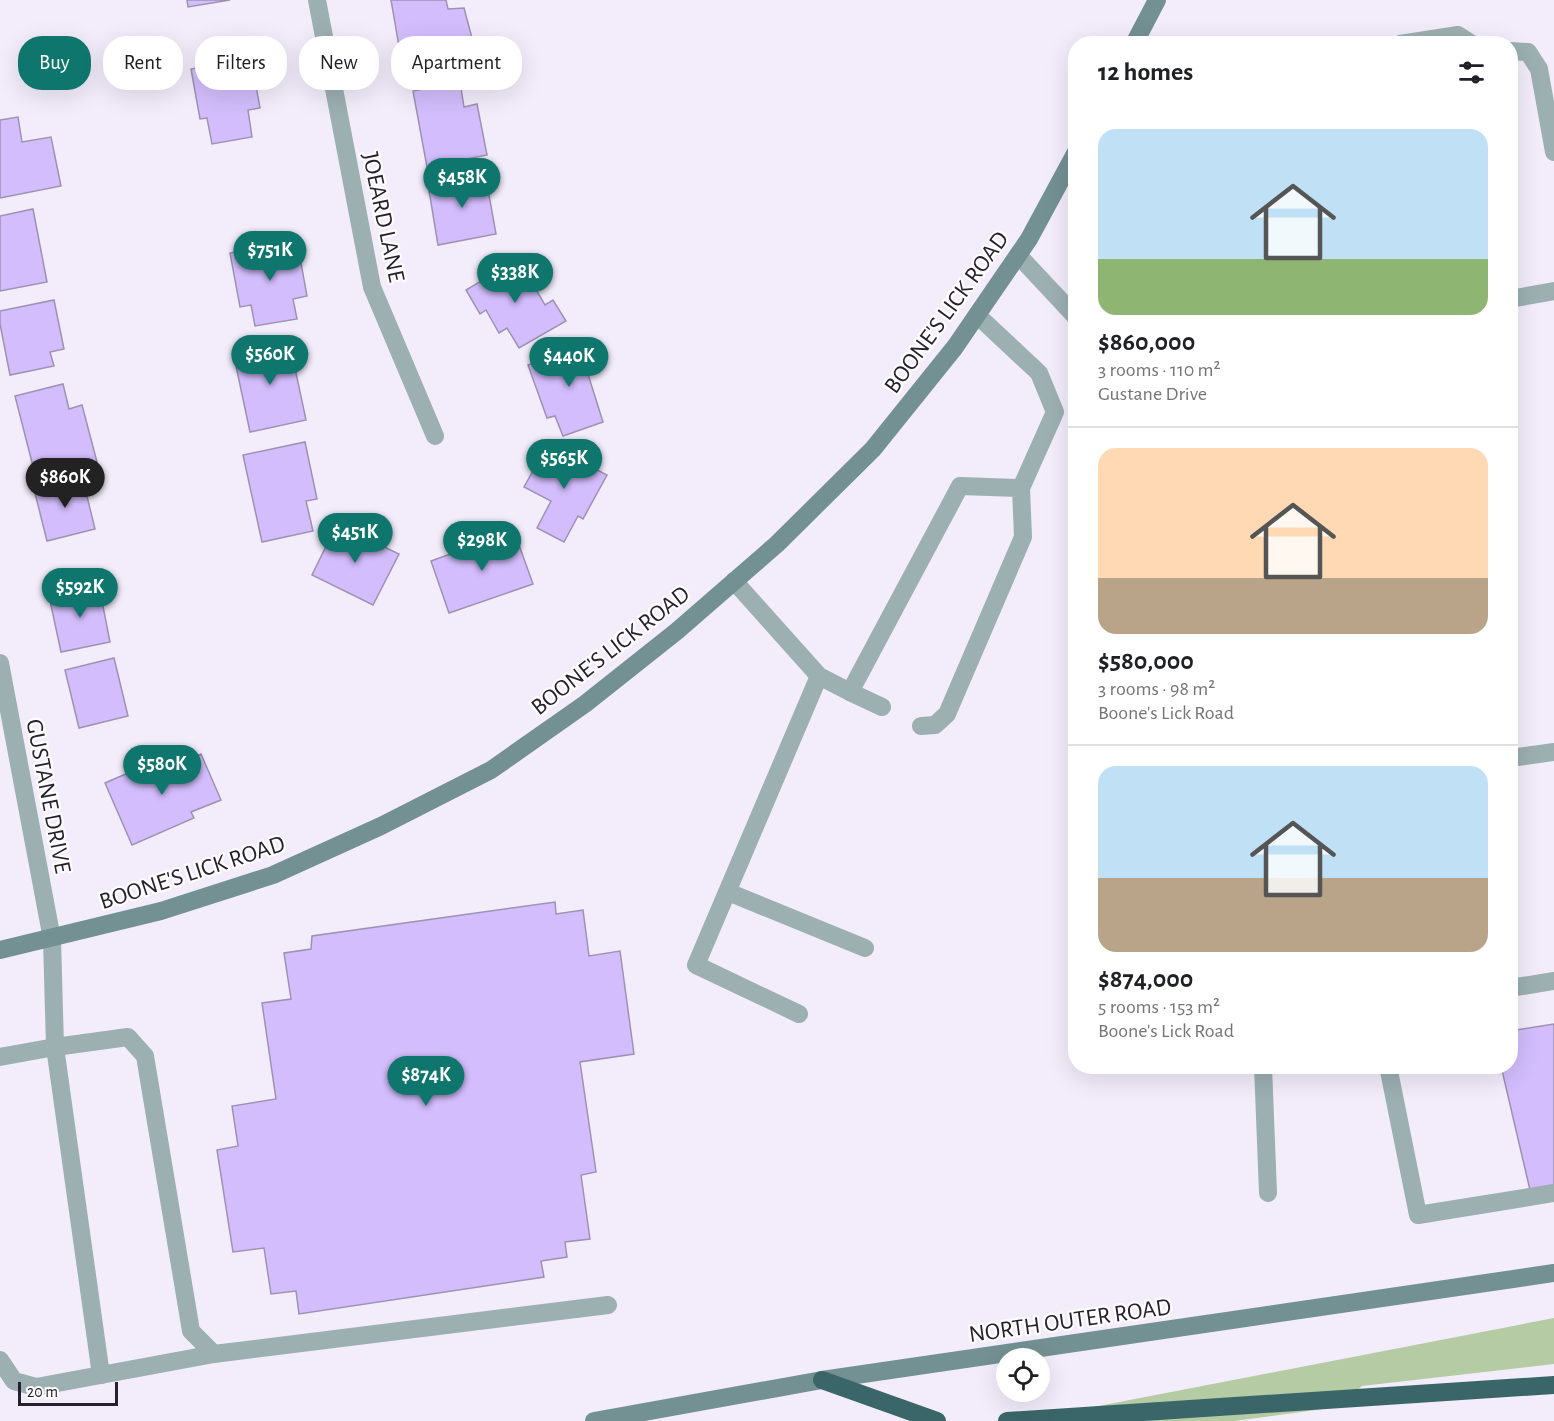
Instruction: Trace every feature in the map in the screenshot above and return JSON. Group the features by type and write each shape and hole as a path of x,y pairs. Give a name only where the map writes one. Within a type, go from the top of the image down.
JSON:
{"highway":[{"path":"822,1380 937,1421"},
{"path":"1007,1421 1554,1385"}],"street":[{"name":"JOEARD LANE","path":"317,0 372,287 435,436"},
{"path":"1138,36 1157,0"},
{"path":"1518,51 1528,52 1539,69 1554,152"},
{"name":"BOONE'S LICK ROAD","path":"0,950 161,911 273,875 381,826 491,770 585,704 677,631 777,544 873,449 955,347 1029,239 1068,167"},
{"path":"1018,255 1068,308"},
{"path":"1518,298 1554,291"},
{"path":"921,726 935,725 947,714 1023,537 1020,488 1055,412 1039,373 977,315"},
{"path":"850,692 960,486 1020,488"},
{"path":"734,581 819,676 882,707"},
{"name":"GUSTANE DRIVE","path":"0,663 52,939 55,1047 100,1375"},
{"path":"799,1014 696,965 819,676"},
{"path":"1518,757 1554,752"},
{"path":"728,892 865,948"},
{"path":"1518,987 1554,981"},
{"path":"0,1057 128,1037 145,1056 191,1331 214,1353"},
{"path":"1262,1074 1268,1193"},
{"path":"1390,1074 1418,1215 1554,1193"},
{"name":"NORTH OUTER ROAD","path":"594,1421 822,1380 1554,1273"},
{"path":"0,1360 14,1381 36,1387 214,1353 608,1305"}],"green space":[{"path":"1554,1318 1554,1364 1362,1386 1338,1407 1234,1421 1021,1421"}],"building":[{"path":"187,0 230,0 188,7"},
{"path":"391,0 446,0 448,9 464,8 471,36 397,36"},
{"path":"195,68 195,90 257,90 260,108 248,110 252,137 212,144 207,118 200,119 191,69"},
{"path":"461,90 464,107 477,104 487,155 427,167 413,91"},
{"path":"18,117 22,142 51,137 61,186 0,198 0,120"},
{"path":"485,173 496,234 438,245 428,184"},
{"path":"33,209 47,282 0,291 0,216"},
{"path":"297,241 307,296 293,299 297,319 255,326 251,305 240,307 230,253"},
{"path":"518,259 545,305 553,300 566,321 519,348 507,328 499,333 486,310 480,314 466,290"},
{"path":"54,300 64,349 50,352 54,366 10,375 0,324 0,311"},
{"path":"289,340 306,420 250,432 233,352"},
{"path":"594,342 603,365 587,371 603,422 563,436 555,416 547,418 528,365"},
{"path":"63,384 69,409 82,405 97,462 36,478 15,396"},
{"path":"305,442 317,499 306,501 313,531 262,542 243,455"},
{"path":"548,444 607,475 583,519 578,516 564,542 537,528 551,501 524,487"},
{"path":"82,476 95,529 47,541 34,489"},
{"path":"337,524 399,554 373,605 312,575"},
{"path":"514,531 533,584 449,613 431,561"},
{"path":"99,586 110,642 61,652 49,596"},
{"path":"114,658 128,716 79,728 65,670"},
{"path":"201,754 221,800 191,812 194,818 132,845 105,783 165,757 169,768"},
{"path":"555,902 556,914 583,910 589,956 620,951 634,1054 580,1062 596,1172 581,1175 590,1239 565,1242 567,1257 541,1261 544,1277 299,1314 296,1291 271,1294 264,1248 233,1252 217,1150 238,1146 232,1106 276,1099 262,1003 291,999 284,953 311,949 312,936"},
{"path":"1554,1024 1554,1185 1530,1190 1503,1074 1518,1074 1518,1030"}]}
